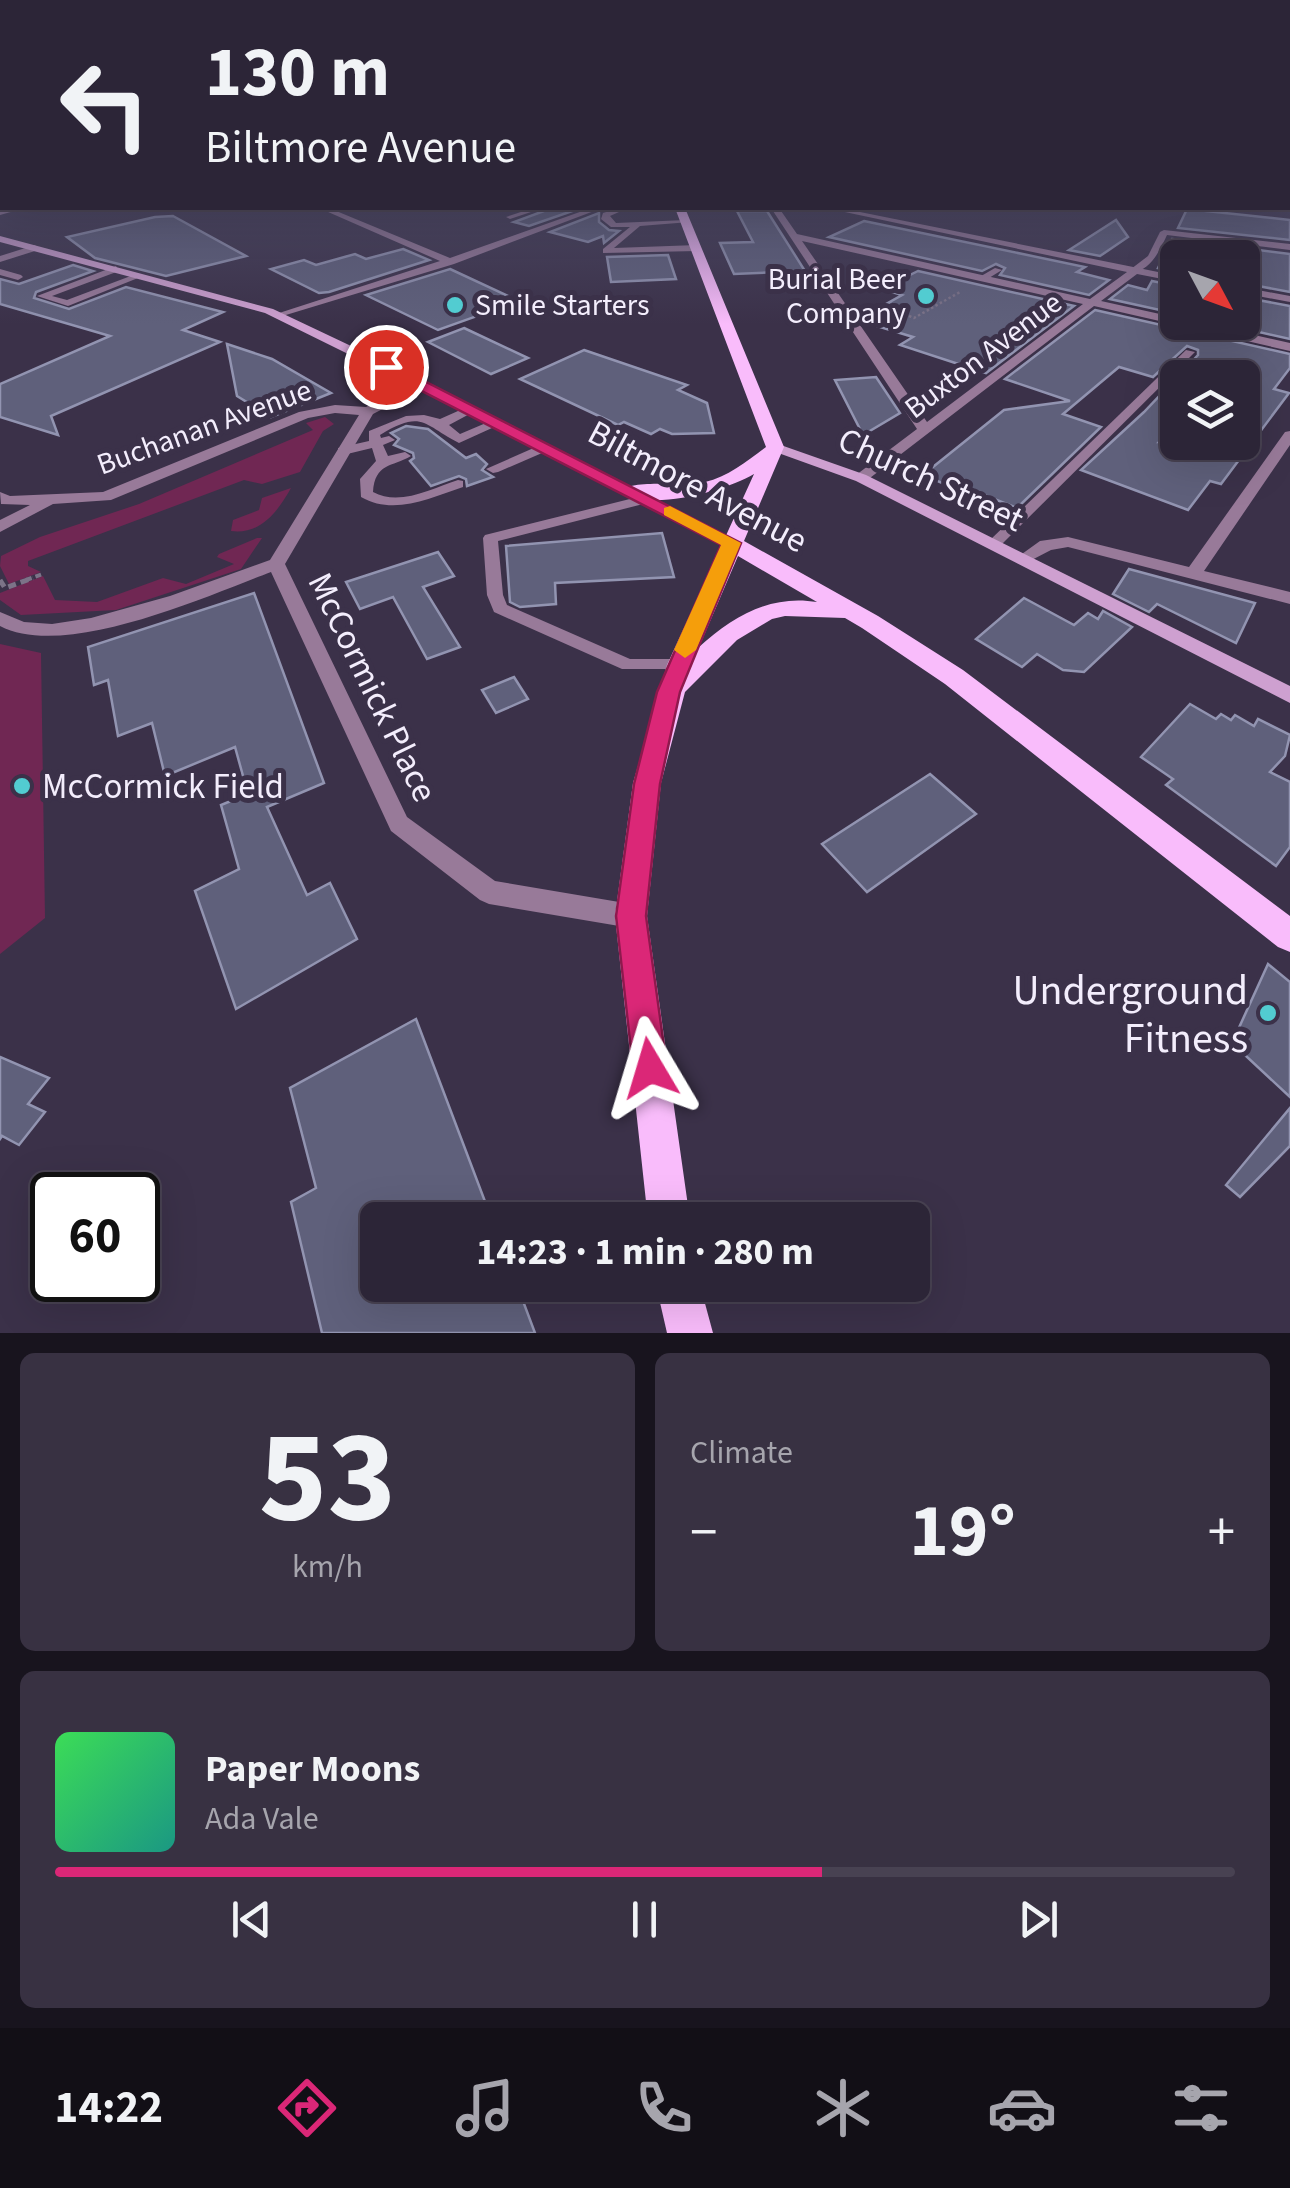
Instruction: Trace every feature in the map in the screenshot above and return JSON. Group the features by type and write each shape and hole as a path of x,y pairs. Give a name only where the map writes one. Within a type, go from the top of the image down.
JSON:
{"main road":[{"path":"666,1202 631,916 647,784 674,679 775,447 683,215"},
{"name":"Biltmore Avenue","path":"0,239 251,304 280,316 732,543 870,622 954,677 1290,936"},
{"path":"638,495 714,488 748,471 775,447"},
{"name":"Church Street","path":"775,447 861,478 1024,559"},
{"path":"1024,559 1290,695"},
{"path":"674,679 736,626 756,614 808,606 870,622"},
{"path":"682,1302 690,1333"}],"street":[{"path":"328,210 450,262"},
{"path":"280,316 450,262 593,210"},
{"path":"776,210 926,431"},
{"path":"840,210 1160,275"},
{"path":"794,236 1290,347"},
{"name":"Buxton Avenue","path":"861,478 1134,271"},
{"path":"1260,293 1290,299"},
{"path":"368,411 420,384"},
{"name":"Buchanan Avenue","path":"0,497 7,501 105,496 304,414 335,409 368,411"},
{"name":"McCormick Place","path":"368,411 276,564 399,824 489,892 631,916"},
{"path":"1194,572 1290,435"},
{"path":"0,526 52,500"},
{"name":"Church Street","path":"1024,559 1046,546 1068,542 1290,598"},
{"path":"0,618 7,626 58,633 138,613 276,564"}],"lane":[{"path":"510,217 533,210"},
{"path":"619,210 606,215 605,220 614,225 638,224 683,215"},
{"path":"638,224 606,251 696,248"},
{"path":"1134,271 1152,258 1164,232 1290,248"},
{"path":"0,259 34,248"},
{"path":"0,270 17,262"},
{"path":"116,269 42,296 68,303 139,276"},
{"path":"0,270 18,276"},
{"path":"981,279 998,270"},
{"path":"994,544 1190,352"},
{"path":"436,425 471,410"},
{"path":"384,461 383,442 373,434 378,429 428,416 454,441 497,423"},
{"path":"343,451 383,442"},
{"path":"492,469 545,447"},
{"path":"405,456 384,461 367,479 366,494 373,500 404,500 458,484"},
{"path":"638,495 490,538 494,595 500,608 628,666 674,679"}],"path":[{"path":"909,316 914,318 955,295"},
{"path":"894,320 902,320"},
{"path":"0,580 5,588 42,574"}],"shaded area":[{"path":"325,417 334,424 323,431 300,472 262,484 244,480 28,561 28,566 41,572 9,584 0,566 1,556 40,537 139,504 313,430 306,423"},
{"path":"291,488 274,513 260,525 231,531 233,520 259,510 262,498"},
{"path":"262,538 241,569 116,610 21,615 0,600 0,593 43,576 55,600 97,602 163,578 186,584 234,564 217,557"},
{"name":"McCormick Field","path":"0,644 41,653 45,918 0,954"}],"building":[{"path":"547,210 575,210 529,226 514,222"},
{"path":"1187,210 1290,220 1290,240 1178,228"},
{"path":"737,211 767,211 805,271 734,274 720,243 753,242"},
{"path":"599,213 599,222 609,230 619,231 604,243 603,236 588,242 550,232"},
{"path":"173,216 246,256 166,276 95,258 67,237 155,217"},
{"path":"1116,220 1128,237 1100,256 1069,250"},
{"path":"864,221 1085,267 1077,272 1109,280 1089,295 1000,275 1005,268 996,264 982,271 829,237"},
{"path":"403,249 429,260 329,292 319,293 271,269 304,260 316,265 355,254 366,259"},
{"path":"1260,250 1290,254 1290,292 1260,286"},
{"path":"668,255 676,279 611,282 607,257"},
{"path":"73,265 93,271 36,292 34,298 69,309 126,287 223,312 183,330 220,342 51,416 58,435 0,417 0,384 110,336 0,304 0,279 19,284"},
{"path":"450,269 519,301 438,330 366,295"},
{"path":"918,271 1074,306 986,373 900,345 913,337 870,324 901,307 888,303 902,295 882,289"},
{"path":"1152,281 1160,283 1160,310 1110,299 1128,285 1147,290"},
{"path":"1260,300 1290,306 1290,339 1260,332"},
{"path":"1095,310 1160,325 1160,340 1228,340 1290,354 1290,368 1274,389 1289,393 1260,432 1260,360 1193,360 1198,350 1187,346 1172,360 1160,360 1160,371 1153,377 1119,367 1063,414 1101,427 1017,508 984,495 980,499 923,475 1004,410 1070,401 1005,379"},
{"path":"464,328 528,358 491,374 428,342"},
{"path":"227,344 272,359 331,393 271,417 237,396"},
{"path":"584,350 687,385 678,390 707,403 714,433 672,434 660,429 651,434 624,422 618,425 520,379"},
{"path":"876,377 900,413 863,435 835,380"},
{"path":"1160,395 1160,460 1239,460 1221,484 1210,481 1188,510 1081,470"},
{"path":"406,426 428,429 466,458 476,454 487,464 482,470 493,477 467,486 466,479 459,476 431,486 410,461 413,453 394,445 399,439 391,433"},
{"path":"662,533 674,577 555,583 556,604 520,607 510,602 506,546"},
{"path":"438,552 454,576 423,587 460,647 427,659 393,597 360,609 346,582"},
{"path":"1129,569 1255,603 1236,643 1157,604 1149,612 1113,594"},
{"path":"254,593 324,783 267,807 307,895 330,883 357,939 236,1009 195,891 239,869 221,805 248,794 235,747 165,776 152,723 118,736 108,680 94,685 88,647"},
{"path":"1024,598 1074,625 1088,613 1098,619 1103,611 1132,627 1084,672 1063,670 1037,654 1022,667 976,639"},
{"path":"514,677 528,699 496,713 482,690"},
{"path":"1190,704 1216,719 1221,714 1231,720 1235,715 1254,726 1258,719 1290,735 1285,756 1270,772 1290,782 1290,847 1276,866 1166,785 1173,779 1141,757"},
{"path":"930,774 976,814 867,892 822,844"},
{"name":"Underground Fitness","path":"1268,964 1290,982 1290,1097 1232,1043"},
{"path":"416,1019 485,1202 360,1202 360,1302 523,1302 535,1333 322,1333 291,1202 316,1188 290,1088"},
{"path":"0,1057 49,1078 28,1104 45,1112 19,1145 2,1136 0,1139"},
{"path":"1290,1108 1290,1146 1240,1197 1226,1185"}],"slow traffic":[{"path":"670,511 732,543 685,650"}],"place":[{"name":"Burial Beer Company","path":"926,296"},
{"name":"Smile Starters","path":"455,305"},
{"name":"McCormick Field","path":"22,786"},
{"name":"Underground Fitness","path":"1268,1013"}],"route":[{"path":"386,367 732,543 669,692 647,784 631,916 650,1068"}]}
